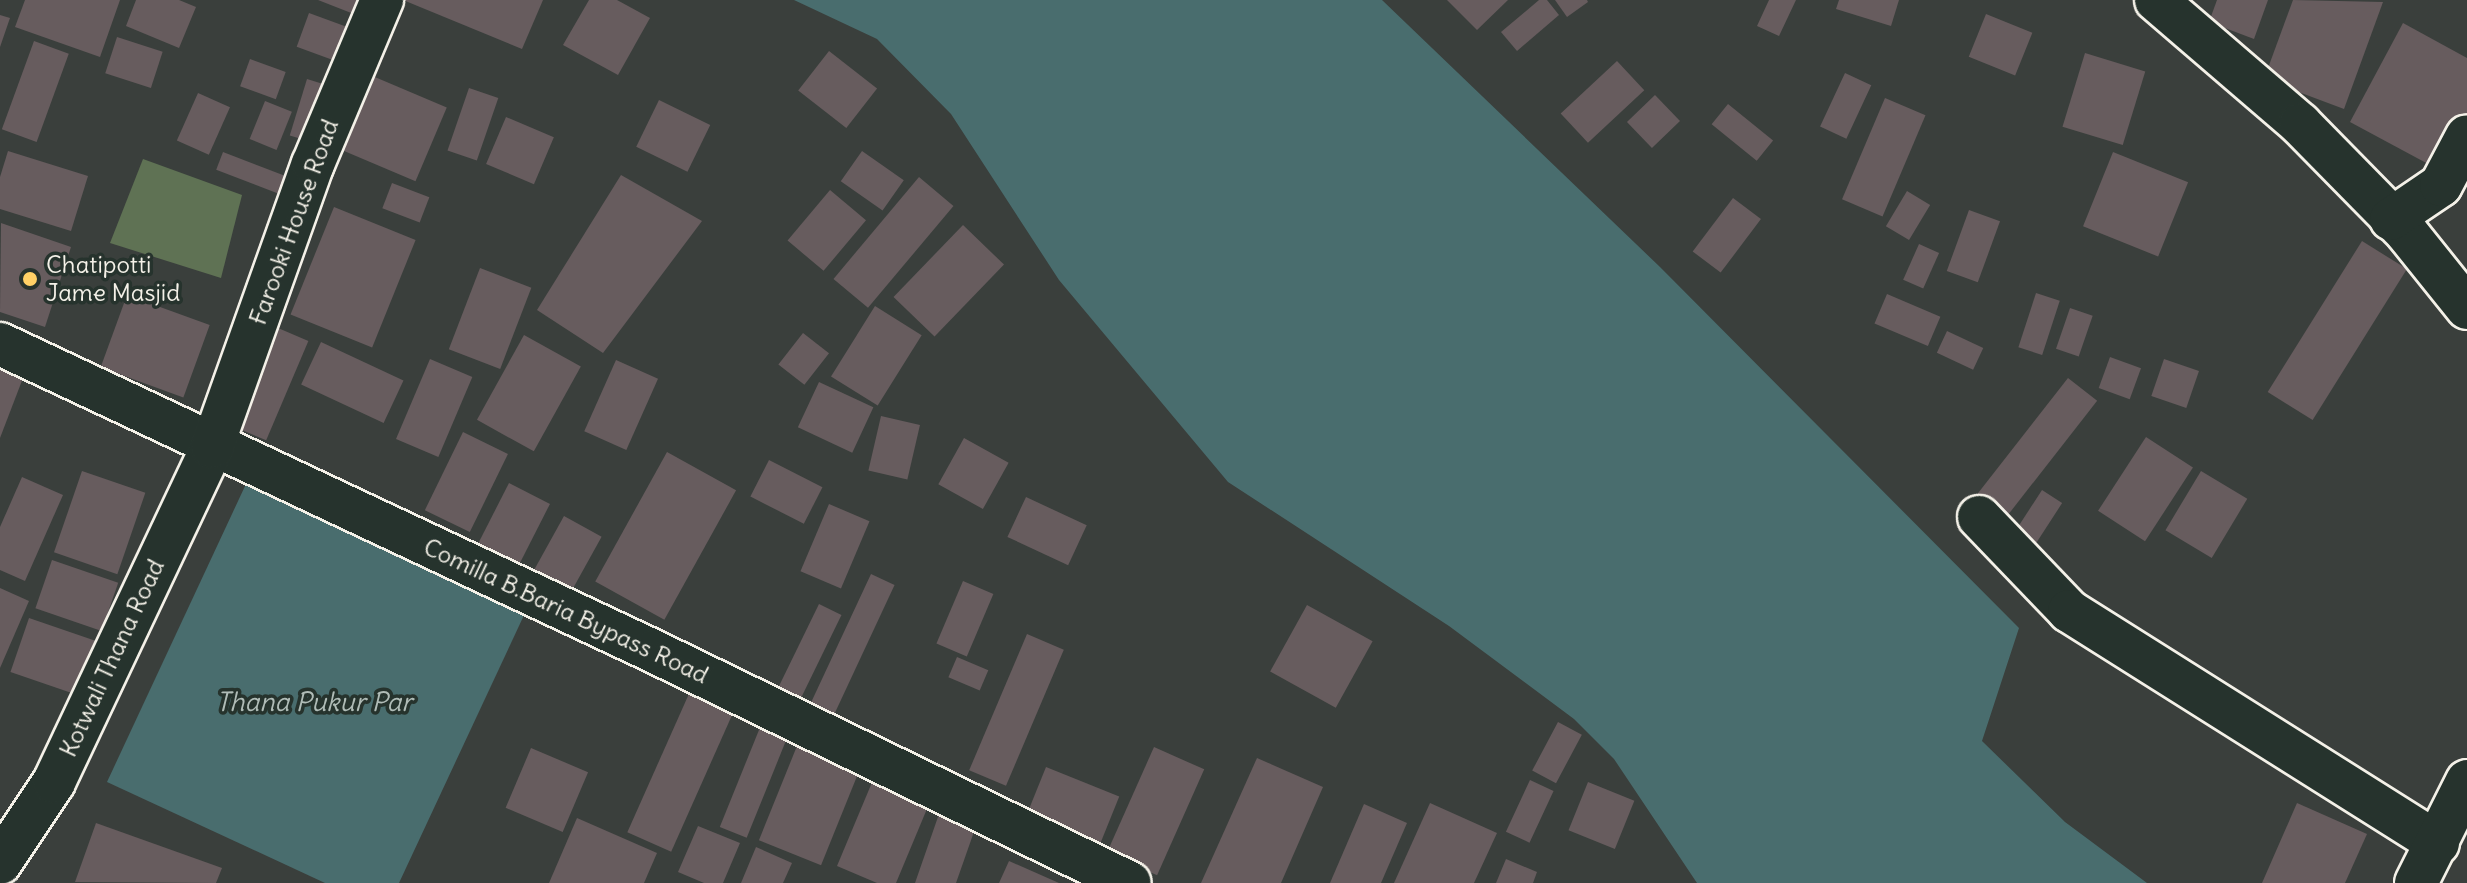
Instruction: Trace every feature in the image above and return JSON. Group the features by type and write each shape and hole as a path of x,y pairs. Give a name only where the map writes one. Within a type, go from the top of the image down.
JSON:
{"street":[{"name":"Farooki House Road","path":"212,447 313,164 382,0"},
{"path":"2156,0 2300,124 2391,219 2467,308"},
{"path":"2391,219 2441,185 2467,136"},
{"name":"Comilla B.Baria Bypass Road","path":"0,344 212,447 653,651 1130,883"},
{"name":"Kotwali Thana Road","path":"0,863 54,782 212,447"},
{"path":"1979,517 2069,611 2438,843"},
{"path":"2416,883 2467,781"}],"green space":[{"path":"143,159 242,195 221,278 110,243"}],"water":[{"path":"794,0 1382,0 1660,267 2019,628 1982,741 2065,822 2147,883 1697,883 1614,759 1574,719 1449,626 1228,482 1059,280 951,114 877,39"},
{"name":"Thana Pukur Par","path":"246,484 525,613 399,883 325,883 107,782"}],"building":[{"path":"25,0 120,0 100,57 15,27"},
{"path":"136,0 179,0 196,7 179,48 126,26"},
{"path":"318,0 371,0 364,18"},
{"path":"403,0 543,0 522,49"},
{"path":"589,0 617,0 650,18 618,75 563,45"},
{"path":"1447,0 1508,0 1477,30"},
{"path":"1539,0 1547,0 1559,15 1517,51 1501,32"},
{"path":"1555,0 1587,0 1588,2 1567,17"},
{"path":"1769,0 1796,0 1779,36 1757,26"},
{"path":"1839,0 1899,0 1891,26 1836,9"},
{"path":"2217,0 2268,0 2254,39 2209,22"},
{"path":"2293,0 2383,2 2344,109 2264,79"},
{"path":"309,13 359,31 346,65 297,47"},
{"path":"1986,14 2032,33 2015,75 1969,57"},
{"path":"0,15 10,18 0,47"},
{"path":"2403,23 2467,58 2467,126 2443,172 2350,122"},
{"path":"117,37 163,52 151,88 105,73"},
{"path":"34,41 69,54 37,142 2,129"},
{"path":"829,51 877,89 846,128 798,90"},
{"path":"2085,53 2145,71 2123,145 2062,127"},
{"path":"250,59 286,72 276,99 240,86"},
{"path":"1617,61 1644,90 1588,143 1561,114"},
{"path":"363,72 447,108 416,181 332,146"},
{"path":"1845,73 1871,85 1846,139 1820,126"},
{"path":"307,79 333,87 316,143 290,135"},
{"path":"469,88 498,98 477,160 448,150"},
{"path":"198,93 230,107 209,155 177,141"},
{"path":"1655,95 1680,121 1652,148 1627,122"},
{"path":"1885,98 1926,115 1883,216 1842,199"},
{"path":"659,100 710,125 687,172 636,147"},
{"path":"265,101 292,112 277,150 250,139"},
{"path":"1728,104 1773,141 1757,161 1712,124"},
{"path":"506,117 554,137 534,184 486,164"},
{"path":"8,151 88,176 71,231 0,209 0,177"},
{"path":"862,151 904,180 883,211 841,181"},
{"path":"223,152 287,177 281,194 216,170"},
{"path":"2113,152 2188,182 2158,257 2083,226"},
{"path":"621,175 702,221 603,353 537,310"},
{"path":"919,177 953,206 868,308 834,279"},
{"path":"392,183 429,197 420,223 382,208"},
{"path":"830,190 866,220 824,271 788,241"},
{"path":"1907,191 1930,205 1909,240 1886,226"},
{"path":"1733,198 1761,219 1721,273 1693,252"},
{"path":"334,207 416,240 372,348 291,315"},
{"path":"1969,210 2000,221 1978,282 1947,271"},
{"name":"Chatipotti Jame Masjid","path":"1,223 71,247 45,327 0,312"},
{"path":"963,225 1004,265 935,337 894,297"},
{"path":"2362,241 2407,269 2313,420 2268,392"},
{"path":"1919,244 1939,253 1923,289 1903,280"},
{"path":"480,268 531,288 500,369 449,349"},
{"path":"2036,293 2060,301 2042,355 2018,347"},
{"path":"1887,294 1940,317 1928,346 1874,323"},
{"path":"127,295 210,325 183,397 101,367"},
{"path":"875,306 922,335 878,406 831,376"},
{"path":"2070,308 2093,316 2079,356 2056,349"},
{"path":"278,328 308,341 266,440 236,427"},
{"path":"1947,331 1983,348 1973,370 1937,353"},
{"path":"803,333 829,353 804,385 778,365"},
{"path":"524,335 581,367 534,451 477,420"},
{"path":"321,342 403,380 384,423 301,385"},
{"path":"2110,357 2141,368 2130,399 2099,388"},
{"path":"430,359 472,377 438,457 396,439"},
{"path":"2164,359 2199,371 2186,408 2151,396"},
{"path":"616,360 658,379 626,450 584,431"},
{"path":"0,369 23,378 0,438"},
{"path":"2068,378 2097,401 2004,520 1975,497"},
{"path":"819,382 873,407 852,453 798,427"},
{"path":"881,416 920,425 907,480 868,471"},
{"path":"463,432 508,454 470,532 425,510"},
{"path":"2146,437 2193,467 2145,541 2098,511"},
{"path":"964,438 1009,463 983,509 938,484"},
{"path":"667,452 736,490 664,620 595,581"},
{"path":"769,460 822,487 804,524 750,497"},
{"path":"82,471 145,493 117,574 54,552"},
{"path":"2201,471 2247,499 2212,558 2165,530"},
{"path":"22,477 63,495 25,581 0,570 0,527"},
{"path":"509,483 550,504 518,567 477,546"},
{"path":"2042,490 2062,503 2029,553 2009,540"},
{"path":"1026,497 1087,525 1068,565 1007,537"},
{"path":"829,504 870,521 841,588 800,571"},
{"path":"564,516 602,537 569,596 531,575"},
{"path":"52,560 118,583 102,631 35,608"},
{"path":"871,574 895,585 833,717 809,706"},
{"path":"963,581 993,594 967,656 936,644"},
{"path":"0,588 29,601 0,668"},
{"path":"819,604 841,615 801,698 779,687"},
{"path":"1307,605 1373,641 1336,708 1270,671"},
{"path":"29,618 99,642 80,696 10,672"},
{"path":"1027,634 1064,650 1006,786 969,770"},
{"path":"957,657 988,670 980,691 948,677"},
{"path":"692,687 736,707 671,852 627,832"},
{"path":"1558,722 1582,735 1556,783 1532,771"},
{"path":"761,725 788,736 747,838 720,827"},
{"path":"799,741 861,766 821,865 759,840"},
{"path":"1154,747 1204,769 1157,875 1107,853"},
{"path":"531,748 588,772 563,832 506,808"},
{"path":"1257,758 1323,787 1281,883 1201,883"},
{"path":"1046,767 1119,797 1098,849 1025,819"},
{"path":"873,780 929,804 896,883 877,883 837,866"},
{"path":"1530,780 1554,791 1529,843 1506,832"},
{"path":"1588,782 1634,801 1615,849 1569,830"},
{"path":"1430,803 1497,833 1474,883 1394,883"},
{"path":"2297,803 2367,834 2345,883 2262,883"},
{"path":"1364,804 1407,823 1381,883 1330,883"},
{"path":"939,814 976,826 956,883 915,883"},
{"path":"577,818 657,853 644,883 549,883"},
{"path":"96,823 222,868 216,883 75,882"},
{"path":"698,826 740,843 723,883 704,883 678,872"},
{"path":"756,847 792,863 783,883 741,883"},
{"path":"1506,859 1537,872 1533,883 1496,883"},
{"path":"1009,861 1059,883 999,883"}],"place":[{"name":"Chatipotti Jame Masjid","path":"30,279"}]}
